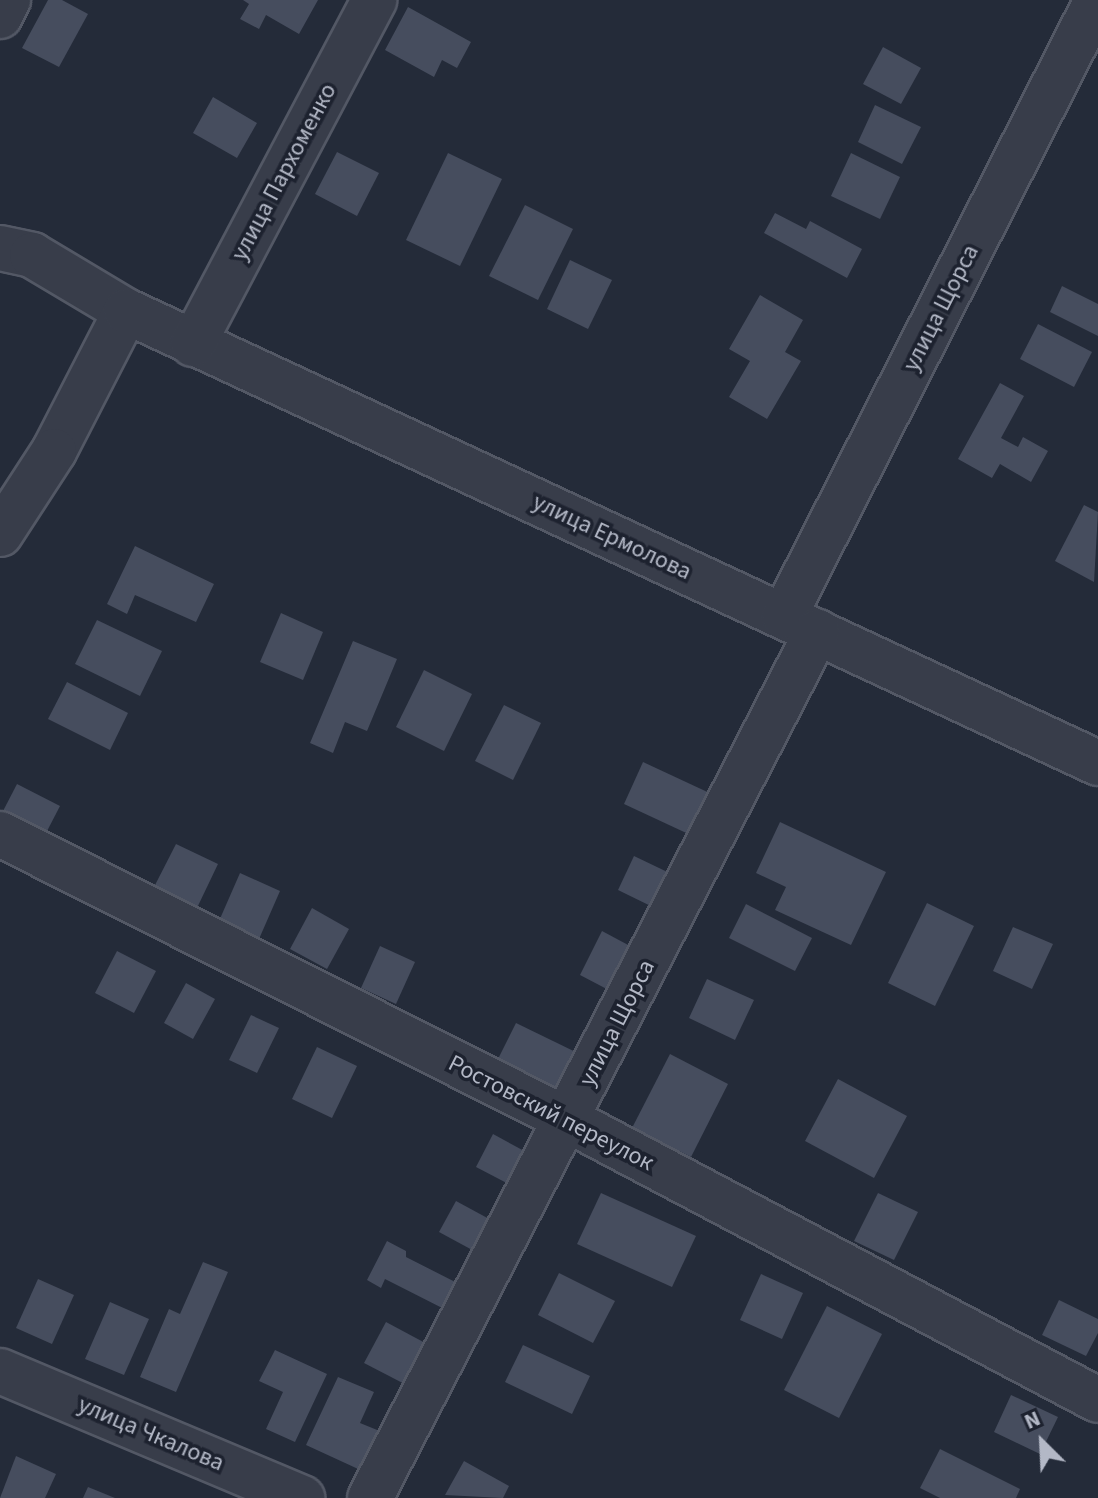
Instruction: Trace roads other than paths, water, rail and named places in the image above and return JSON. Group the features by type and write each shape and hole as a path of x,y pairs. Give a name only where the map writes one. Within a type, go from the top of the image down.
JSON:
{"street":[{"path":"0,16 8,0"},
{"name":"улица Пархоменко","path":"193,344 374,0"},
{"name":"улица Щорса","path":"370,1498 568,1120 1097,0"},
{"name":"улица Ермолова","path":"0,248 32,255 126,311 193,344 1098,763"},
{"path":"0,534 54,451 126,311"},
{"name":"Ростовский переулок","path":"0,834 568,1120 1098,1400"},
{"name":"улица Чкалова","path":"0,1371 302,1498"}]}
